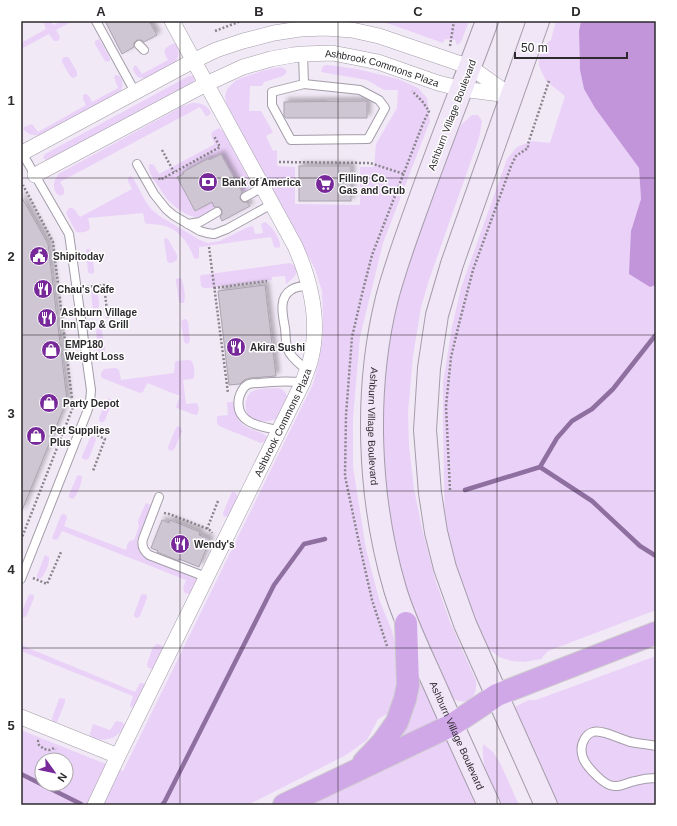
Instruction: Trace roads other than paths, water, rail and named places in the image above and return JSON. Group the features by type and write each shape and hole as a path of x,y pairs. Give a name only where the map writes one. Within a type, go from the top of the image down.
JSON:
{"highway":[{"path":"357,770 383,742 397,722 405,699 408,685 406,623"},
{"path":"284,805 452,726 497,695 656,633"}],"main road":[{"name":"Ashburn Village Boulevard","path":"487,21 398,260 387,299 378,345 372,402 372,439 378,512 387,559 395,589 406,623 489,805"},
{"path":"538,21 452,264 437,315 429,368 425,430 430,493 436,532 445,568 465,624 546,805"}],"street":[{"name":"Ashbrook Commons Plaza","path":"98,800 118,756 305,376 312,351 314,335 315,318 313,301 305,270 295,246 172,21"},
{"path":"22,152 216,50 299,25 352,30 379,36 470,67 511,96"},
{"path":"299,25 303,54"},
{"name":"Ashbrook Commons Plaza","path":"35,175 206,84 243,67 271,59 303,54 332,53 378,62 438,83 462,89 511,96"},
{"path":"21,717 118,756"}],"lane":[{"path":"96,21 135,92"},
{"path":"303,54 304,84"},
{"path":"304,84 360,90 379,100 385,108 368,140 291,140 272,105 272,92 304,84"},
{"path":"22,152 69,234 91,390 90,402 81,428 22,576"},
{"path":"137,164 161,204 173,215 200,231 214,234 220,232 272,204"},
{"path":"245,197 263,187"},
{"path":"188,224 200,222 217,212"},
{"path":"279,430 253,424 244,418 238,405 243,388 247,385 284,381 305,376 288,349 282,310 286,295 290,290 298,287 309,286"},
{"path":"159,497 143,539 143,549 149,556 206,577"},
{"path":"656,746 631,742 595,731 587,736 581,748 584,761 598,777 608,784 616,786 647,778 656,778"}],"waterway":[{"path":"465,490 540,467 557,438 572,421 592,409 613,389 656,335"},
{"path":"540,467 592,501 640,546 656,556"},
{"path":"162,805 274,585 304,544 325,539"},
{"path":"21,774 81,804"}],"place":[{"name":"Bank of America","path":"208,182"},
{"name":"Filling Co. Gas and Grub","path":"325,184"},
{"name":"Shipitoday","path":"39,256"},
{"name":"Chau's Cafe","path":"43,289"},
{"name":"Ashburn Village Inn Tap & Grill","path":"47,318"},
{"name":"Akira Sushi","path":"236,347"},
{"name":"EMP180 Weight Loss","path":"51,350"},
{"name":"Party Depot","path":"49,403"},
{"name":"Pet Supplies Plus","path":"36,436"},
{"name":"Wendy's","path":"180,544"}]}
